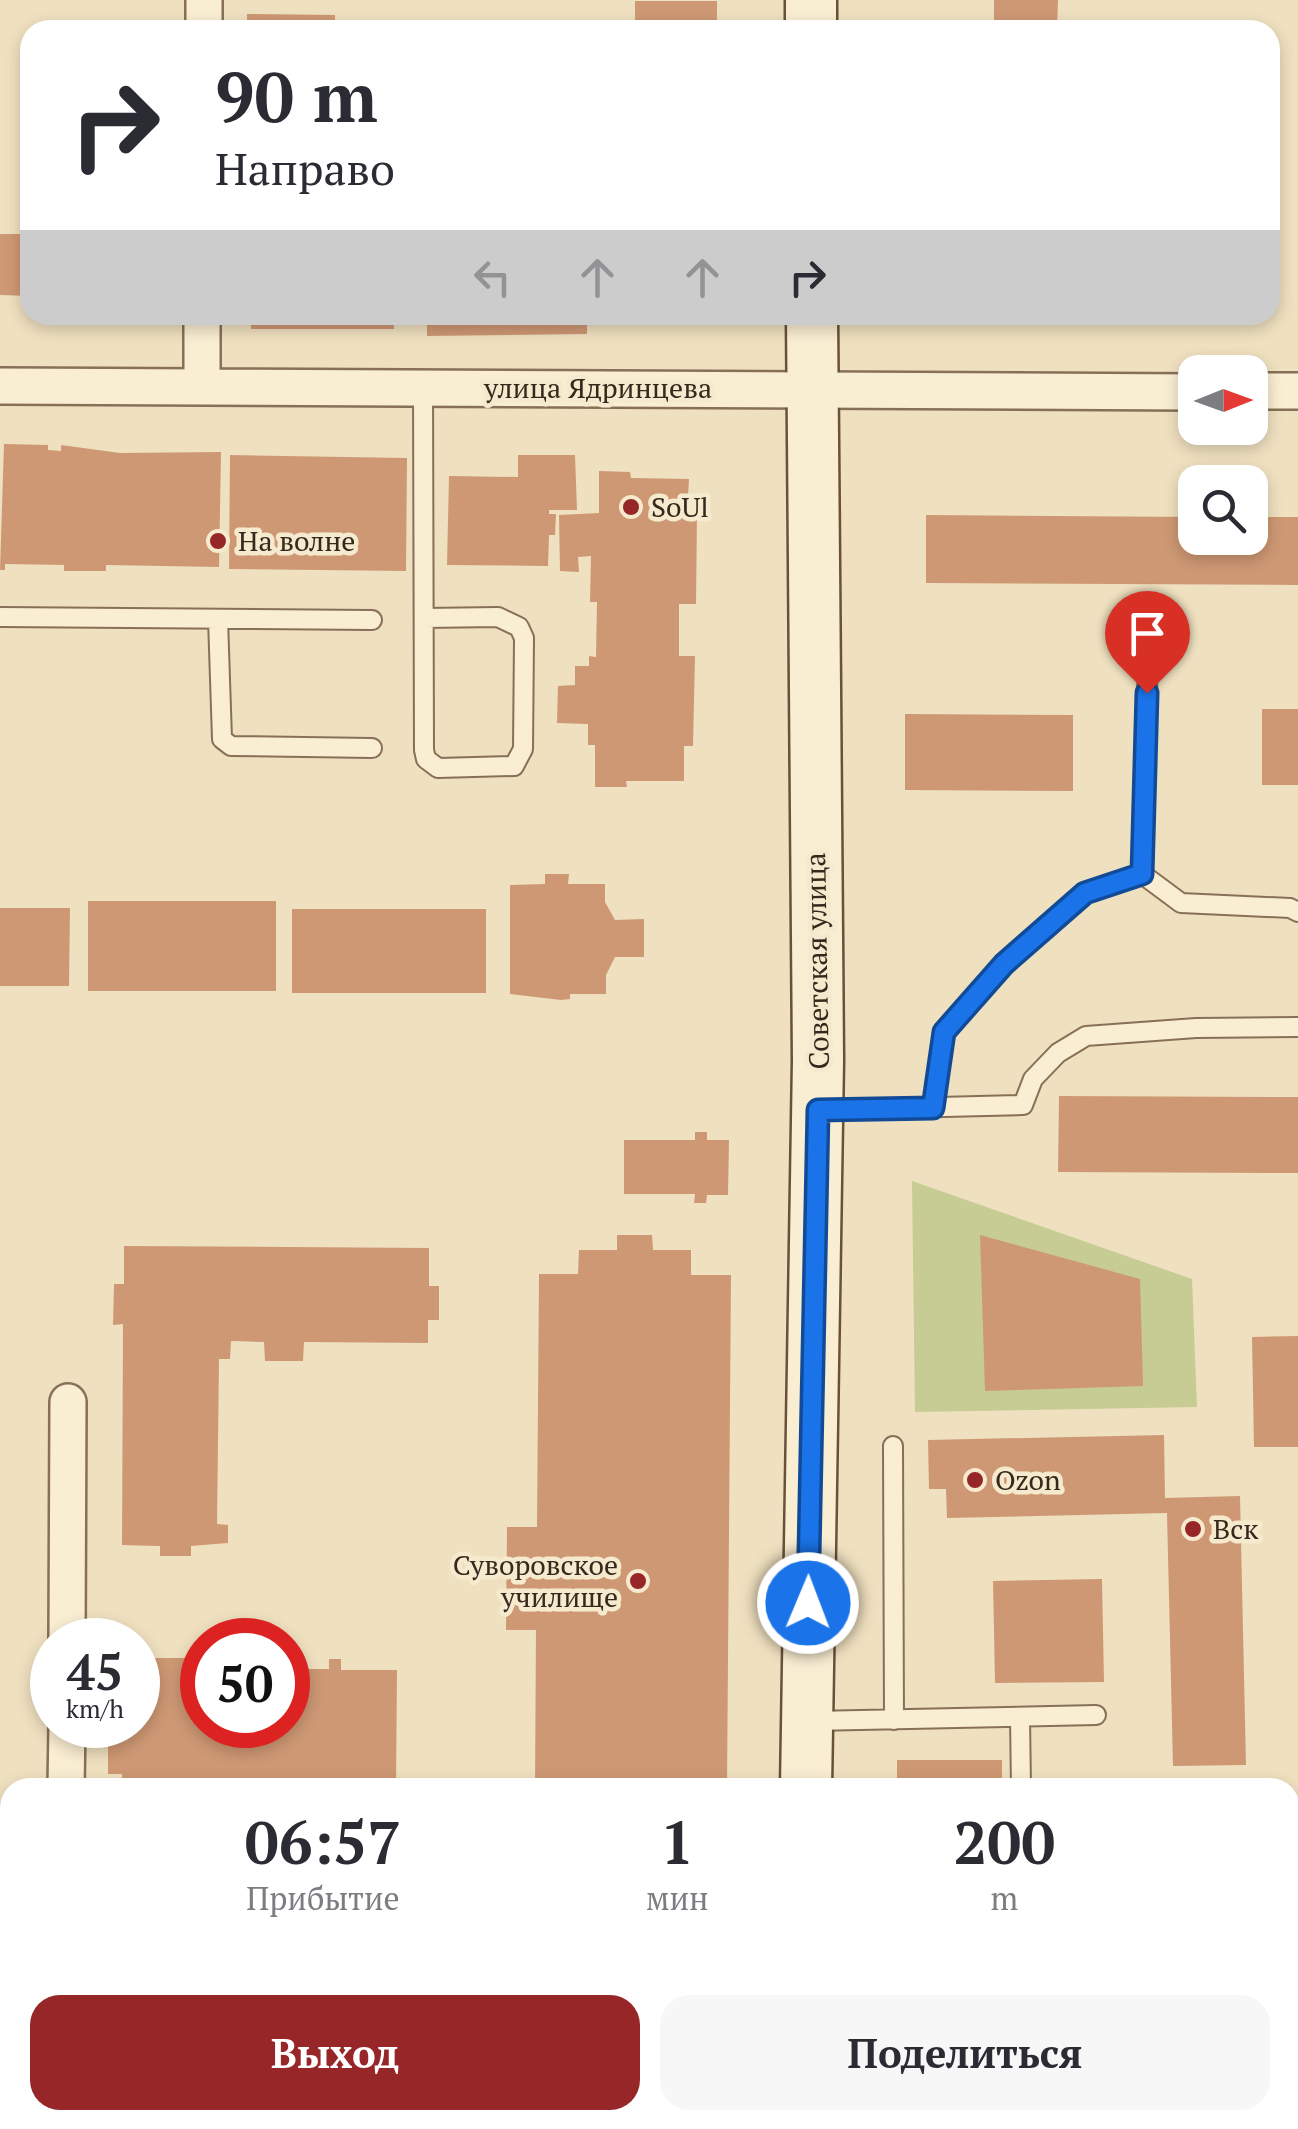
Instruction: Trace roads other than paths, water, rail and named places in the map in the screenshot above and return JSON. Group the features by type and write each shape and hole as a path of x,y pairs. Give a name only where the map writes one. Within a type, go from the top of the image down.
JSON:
{"main road":[{"name":"Советская улица","path":"806,1778 818,1110 812,325"}],"street":[{"path":"202,325 202,384"},
{"name":"улица Ядринцева","path":"0,386 202,384 1178,392"},
{"path":"1268,392 1298,391"},
{"path":"67,1618 68,1402"},
{"path":"66,1778 67,1748"}],"lane":[{"path":"423,386 424,618 426,759 438,768 514,766 523,749 524,638 519,626 498,618 424,618"},
{"path":"0,617 372,620"},
{"path":"218,619 222,739 231,746 372,748"},
{"path":"1142,874 1148,656"},
{"path":"933,1108 944,1032 1004,964 1085,893 1142,874"},
{"path":"1142,874 1180,903 1298,912"},
{"path":"818,1110 1023,1105 1033,1079 1058,1053 1086,1036 1196,1028 1298,1027"},
{"path":"893,1446 894,1720"},
{"path":"806,1721 1096,1714"},
{"path":"1020,1717 1021,1778"}],"place":[{"name":"SoUl","path":"631,507"},
{"name":"На волне","path":"218,541"},
{"name":"Ozon","path":"975,1480"},
{"name":"Вск","path":"1193,1529"},
{"name":"Суворовское училище","path":"638,1581"}]}
